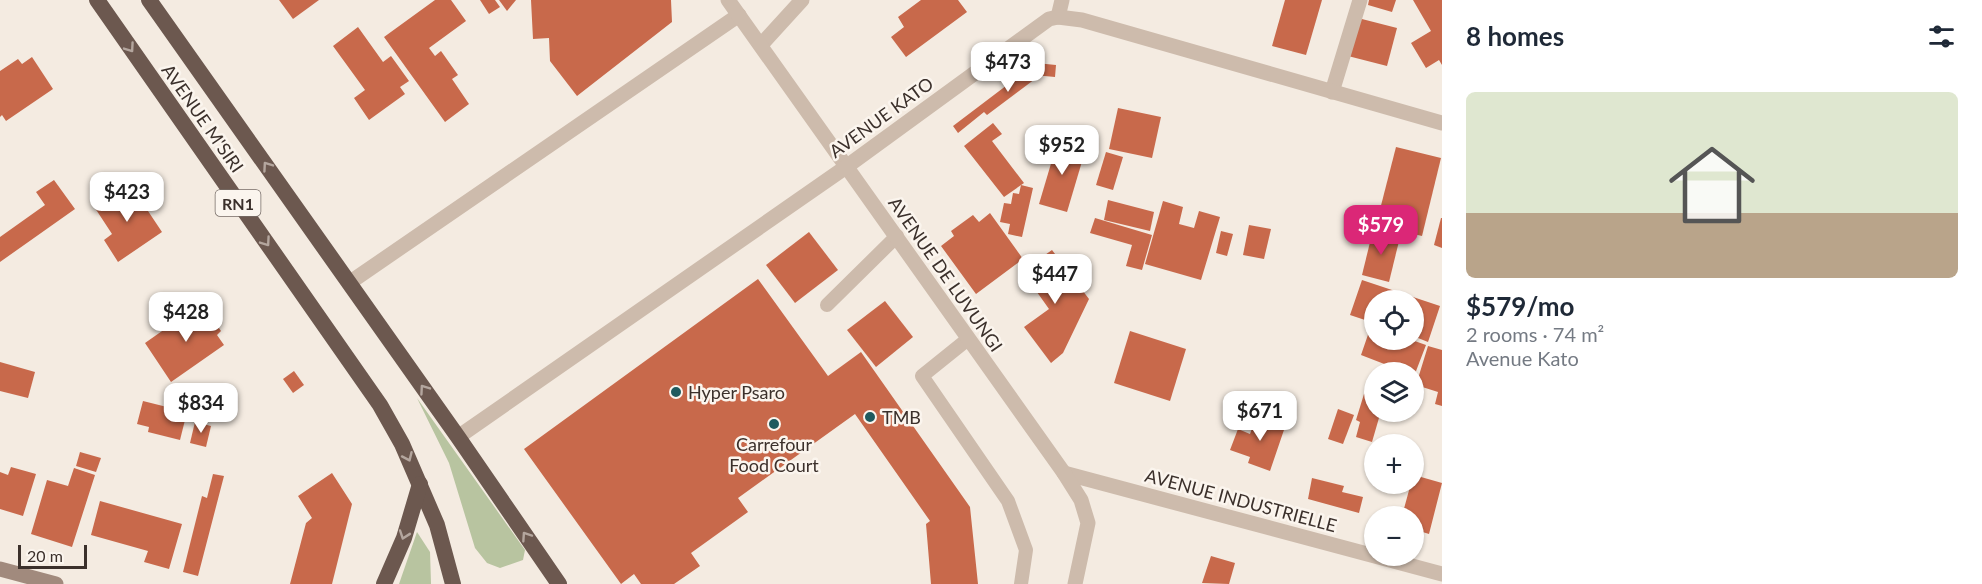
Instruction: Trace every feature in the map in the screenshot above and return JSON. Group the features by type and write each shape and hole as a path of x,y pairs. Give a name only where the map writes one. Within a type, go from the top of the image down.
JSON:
{"highway":[{"name":"AVENUE M'SIRI","path":"97,0 380,405 402,444 420,484"},
{"name":"AVENUE M'SIRI","path":"149,0 349,283"},
{"name":"RN1","path":"349,283 559,584"},
{"name":"RN1","path":"420,484 437,525 453,584"},
{"path":"384,584 404,538 420,484"}],"main road":[{"path":"0,570 56,584"}],"street":[{"name":"AVENUE DE LUVUNGI","path":"728,0 897,236 1081,500 1088,523 1075,584"},
{"path":"761,45 802,0"},
{"path":"1062,0 1058,16 1082,20 1442,123"},
{"path":"1332,92 1360,0"},
{"path":"349,283 739,15"},
{"name":"AVENUE KATO","path":"458,437 846,167 1036,27 1058,16"},
{"name":"AVENUE INDUSTRIELLE","path":"1064,473 1442,574"}],"lane":[{"path":"827,305 897,236"},
{"path":"968,339 922,376 1008,501 1026,550 1021,584"}],"green space":[{"path":"417,398 525,550 523,560 500,568 487,563 475,548 449,463"},
{"path":"417,532 430,552 431,584 399,584"}],"building":[{"path":"279,0 319,0 293,19"},
{"path":"435,0 451,0 466,21 429,48 435,56 441,51 458,75 452,79 469,104 445,122 384,37"},
{"path":"480,0 495,0 500,7 489,14"},
{"path":"499,0 516,0 507,11"},
{"path":"531,0 671,0 672,22 577,96 550,61 549,38 533,39"},
{"path":"921,0 958,0 967,12 906,57 891,37 904,27 898,17"},
{"path":"1285,0 1322,0 1306,55 1272,46"},
{"path":"1369,0 1396,0 1392,12 1368,5"},
{"path":"1413,0 1442,0 1442,65 1439,60 1426,68 1411,43 1431,31"},
{"path":"1358,18 1397,28 1387,66 1348,56"},
{"path":"358,27 383,62 391,56 409,81 400,87 405,94 369,120 354,98 365,90 333,46"},
{"path":"32,57 53,89 6,121 2,115 0,117 0,71 18,59 22,64"},
{"path":"1036,63 1056,65 1055,77 1034,75 1035,79 987,115 984,112 958,133 953,126"},
{"path":"1118,108 1161,117 1152,158 1109,149"},
{"path":"993,123 1002,134 992,141 1024,183 1004,197 964,146"},
{"path":"1058,140 1086,148 1067,212 1039,204"},
{"path":"1396,147 1441,158 1422,236 1376,225"},
{"path":"1106,152 1123,157 1113,190 1096,185"},
{"path":"54,180 75,209 0,262 0,237 45,205 36,192"},
{"path":"130,184 162,232 118,262 104,240 112,234 95,208"},
{"path":"1021,185 1033,188 1022,237 1008,234 1010,224 1000,222 1004,203 1011,204 1013,193 1019,194"},
{"path":"1108,200 1154,212 1150,231 1104,220"},
{"path":"1163,201 1183,207 1179,224 1194,228 1199,211 1220,217 1201,280 1145,264"},
{"path":"990,213 1023,259 976,294 941,246 954,236 951,231 973,215 979,222"},
{"path":"1095,218 1152,235 1142,270 1126,266 1132,245 1090,233"},
{"path":"1442,218 1442,248 1434,245"},
{"path":"1249,225 1271,229 1264,259 1243,255"},
{"path":"1373,230 1400,237 1389,282 1362,275"},
{"path":"1221,231 1233,234 1227,256 1216,253"},
{"path":"809,232 838,270 795,303 766,265"},
{"path":"1052,250 1089,299 1063,353 1051,363 1024,327 1049,309 1022,271"},
{"name":"Hyper Psaro","path":"758,279 828,376 861,352 970,507 978,584 931,584 926,524 930,521 855,414 738,498 748,512 691,553 700,566 674,584 641,584 634,574 621,584 524,449"},
{"path":"1362,280 1392,290 1364,290 1364,320 1350,315"},
{"path":"885,301 913,337 876,367 847,330"},
{"path":"1424,301 1440,306 1428,342 1424,340"},
{"path":"202,303 221,331 217,335 224,345 171,382 145,343"},
{"path":"1130,331 1186,349 1170,401 1114,383"},
{"path":"1424,344 1426,345 1420,362 1379,362 1361,355 1364,346 1364,350 1424,350"},
{"path":"1428,346 1442,350 1442,406 1435,404 1438,392 1424,388 1423,362"},
{"path":"0,362 35,372 28,398 0,391"},
{"path":"294,371 304,385 293,393 283,379"},
{"path":"1364,394 1364,422 1378,422 1374,434 1364,434 1364,440 1356,437 1360,422 1356,420"},
{"path":"143,401 187,412 180,440 148,432 149,427 137,424"},
{"path":"1338,409 1354,415 1343,444 1328,439"},
{"path":"1257,414 1286,424 1270,471 1248,463 1250,457 1230,450 1238,429 1250,434"},
{"path":"195,422 211,426 206,447 190,443"},
{"path":"80,452 101,458 96,472 76,466"},
{"path":"11,467 36,474 23,516 0,509 0,472 8,475"},
{"path":"74,468 95,475 72,547 31,534 47,480 68,486"},
{"path":"332,473 352,504 332,584 290,584 306,523 312,518 298,496"},
{"path":"213,474 224,476 198,576 183,572 202,496 207,498"},
{"path":"1312,478 1344,486 1342,492 1363,497 1359,513 1308,499"},
{"path":"1424,478 1442,483 1429,534 1424,532 1424,506 1405,506 1408,494 1424,494"},
{"path":"100,501 182,524 169,569 144,562 148,551 91,535"},
{"path":"1211,556 1235,563 1229,584 1202,583"}],"place":[{"name":"Hyper Psaro","path":"676,392"},
{"name":"TMB","path":"870,417"},
{"name":"Carrefour Food Court","path":"774,424"}]}
